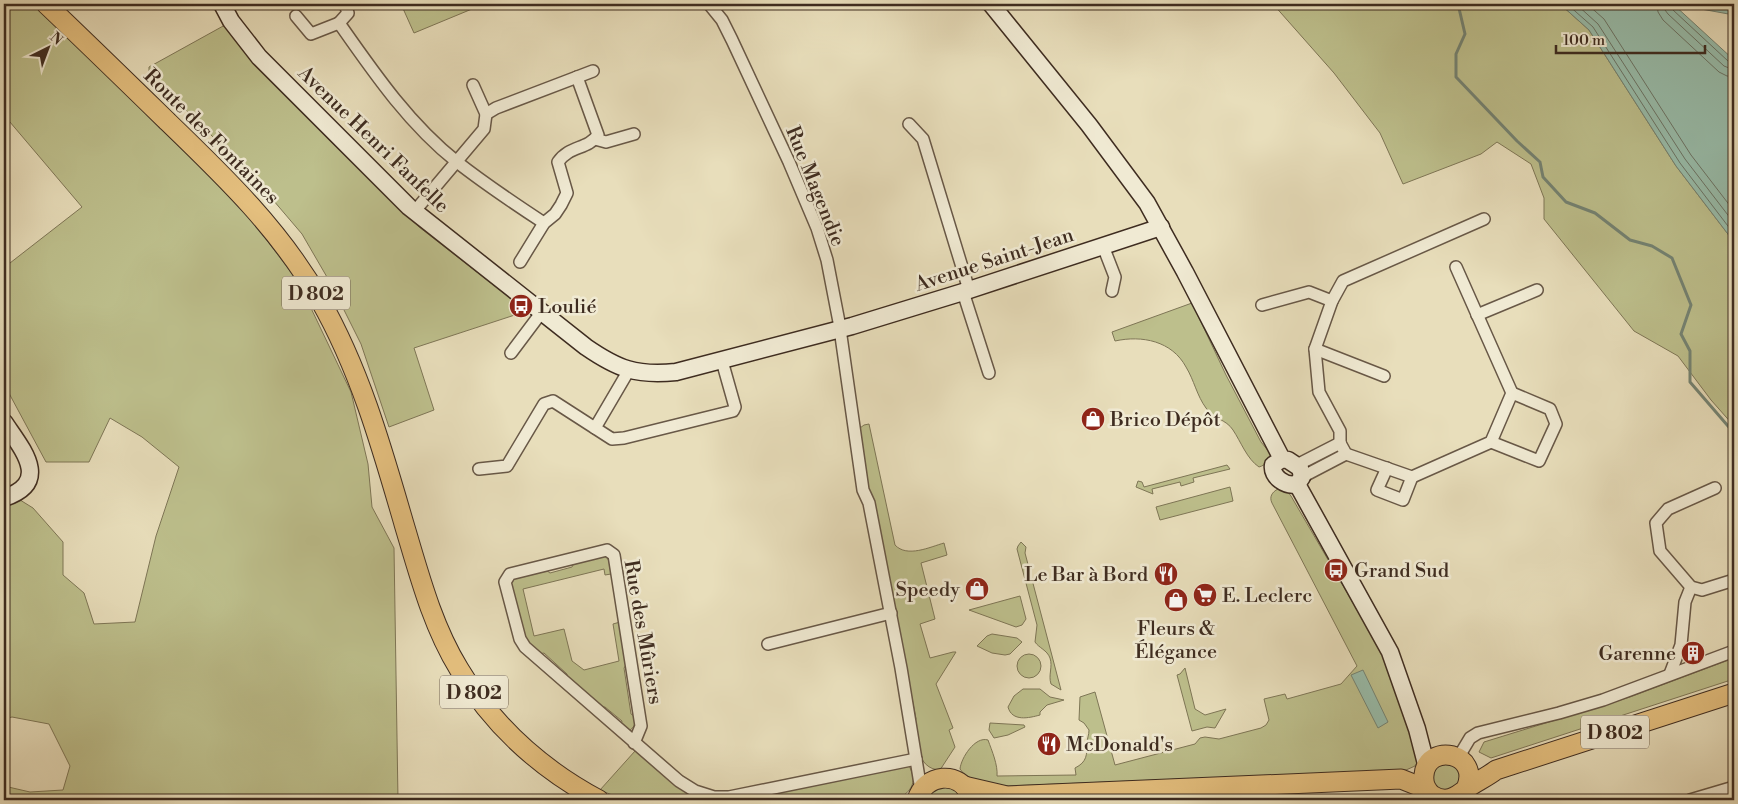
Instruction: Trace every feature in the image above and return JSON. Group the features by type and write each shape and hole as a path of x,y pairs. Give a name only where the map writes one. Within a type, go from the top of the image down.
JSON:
{"main road":[{"name":"Route des Fontaines","path":"46,4 232,184 264,220 293,259 320,300 344,347 368,409 429,605 458,668 474,693 512,738 556,775 599,800"},
{"name":"D 802","path":"1459,796 1496,770 1734,693"},
{"path":"917,796 930,781 939,778 953,779 968,793 1003,798 1400,779 1444,761 1496,770"},
{"path":"1430,794 1423,777 1444,761"},
{"path":"1400,779 1442,800 1459,796 1469,776 1444,761"}],"street":[{"name":"Avenue Henri Fanfelle","path":"222,4 231,21 259,57 414,212 541,313 608,362 636,372 656,374 676,372 840,328"},
{"name":"Rue Magendie","path":"709,4 722,20 789,162 827,260 840,328 863,490 869,503 891,613 916,759 917,796"},
{"path":"992,4 1126,173 1161,227 1295,471 1316,521 1390,652 1417,729 1444,761 1478,733 1558,714 1594,703 1734,651"},
{"path":"296,16 311,34 339,23 347,8"},
{"path":"339,23 371,70 411,118 456,161 544,223"},
{"path":"486,114 496,108 593,71"},
{"path":"520,262 544,223 555,214 567,193 558,162 564,153 593,141 598,135 577,77"},
{"path":"414,212 484,129 486,114 473,85"},
{"path":"909,124 923,139 989,373"},
{"path":"595,139 606,142 634,134"},
{"path":"1346,454 1340,443 1340,431 1319,392 1315,349 1332,302 1343,280 1484,219"},
{"name":"Avenue Saint-Jean","path":"840,328 966,291 1161,227"},
{"path":"1103,246 1115,277 1112,292"},
{"path":"1456,267 1512,394 1550,409 1556,424 1540,461 1492,442"},
{"path":"1477,315 1537,290"},
{"path":"1262,305 1309,292 1332,302"},
{"path":"511,353 541,313"},
{"path":"1315,349 1384,376"},
{"path":"479,469 507,466 544,404 548,402 554,401 612,439 624,438 733,411 736,407 722,360"},
{"path":"595,428 629,370"},
{"path":"1295,471 1346,454 1412,477 1492,442 1512,394"},
{"path":"4,422 28,459 31,471 29,481 16,494 4,498"},
{"path":"1295,471 1340,443"},
{"path":"1387,468 1377,490 1403,500 1412,477"},
{"path":"1714,488 1668,509 1656,523 1660,551 1691,586 1702,590 1734,580"},
{"name":"Rue des Mûriers","path":"634,743 641,726 614,555 607,550 510,574 505,582 520,639 526,647 634,743 679,781 695,791 714,797 729,797 916,759"},
{"path":"1670,674 1681,645 1685,602 1691,586"},
{"path":"768,644 891,613"},
{"path":"916,759 922,768 939,778"},
{"path":"1690,800 1734,787"}],"shaded area":[{"path":"4,4 36,4 229,190 299,283 351,392 368,464 372,507 394,548 398,800 4,800 4,786 30,792 63,790 70,766 49,724 12,717 4,719 4,490 33,508 63,542 63,575 84,593 94,624 135,622 156,536 179,467 142,437 110,418 89,462 46,462 4,384 4,262 10,263 82,207 4,115"},
{"path":"401,4 484,4 414,33"},
{"path":"1273,4 1560,4 1589,30 1676,166 1734,242 1734,426 1711,400 1678,356 1634,331 1544,219 1544,198 1531,164 1497,142 1481,154 1403,184 1380,133 1334,73"},
{"path":"225,25 331,142 419,227 527,311 414,348 434,410 389,427 361,344 331,284 302,234 256,180 149,73 149,67"},
{"path":"1192,303 1226,375 1261,442 1270,453 1266,464 1259,467 1255,464 1230,426 1209,412 1200,398 1186,367 1173,351 1165,346 1146,340 1125,339 1115,341 1112,332"},
{"path":"869,424 895,545 900,549 912,551 944,543 947,555 921,563 935,619 920,624 930,658 956,652 936,684 953,728 949,730 955,747 940,770 926,765 917,745 914,722 916,719 874,501 868,489 860,428"},
{"path":"1227,465 1230,469 1193,478 1194,482 1181,486 1180,482 1152,489 1153,494 1136,487 1138,481 1142,482 1144,487"},
{"path":"1230,487 1233,501 1160,520 1156,507"},
{"path":"1278,489 1287,491 1291,496 1381,651 1420,757 1415,766 1406,770 1007,786 980,785 965,775 960,769 969,749 978,741 988,740 996,763 997,776 1076,775 1075,768 1086,758 1089,732 1084,723 1079,720 1080,697 1095,692 1115,765 1195,744 1200,738 1219,739 1261,728 1269,720 1264,699 1285,694 1287,699 1341,684 1357,666 1272,503 1272,495"},
{"path":"1021,542 1026,547 1025,553 1061,690 1051,684 1050,658 1035,642 1037,625 1017,549"},
{"path":"605,555 609,561 611,574 605,575 604,569 523,589 534,636 564,629 572,661 584,670 619,661 613,624 620,622 631,714 635,720 630,730 621,726 622,721 605,707 600,707 567,678 567,674 544,653 539,654 526,641 509,583 514,578 546,570 550,573 572,567 574,563"},
{"path":"1020,596 1026,619 1022,625 1016,627 969,610"},
{"path":"992,634 1017,638 1022,642 1010,654 1005,655 992,653 977,646 987,636"},
{"path":"1029,654 1037,658 1041,666 1037,674 1029,678 1021,674 1017,666 1021,658"},
{"path":"1734,658 1734,679 1491,758 1479,752 1484,742 1630,697"},
{"path":"1185,668 1195,709 1205,715 1226,709 1215,728 1207,727 1192,731 1177,675"},
{"path":"1023,689 1040,689 1050,697 1064,700 1047,705 1040,712 1040,715 1026,718 1017,717 1010,712 1008,707 1014,696"},
{"path":"990,723 1024,725 1025,727 1008,735 994,738 989,730"},
{"path":"635,751 677,784 710,800 624,800 600,790"},
{"path":"1450,760 1464,775 1455,793 1434,790 1431,769"},
{"path":"908,764 913,776 912,785 902,797 896,800 733,800"},
{"path":"948,783 966,800 923,800 926,792"}],"water":[{"path":"1560,4 1673,4 1734,60 1734,242 1676,166 1589,30"},
{"path":"1693,4 1734,4 1734,15 1701,9"},
{"path":"1363,670 1388,722 1378,728 1351,675"}],"waterway":[{"path":"1458,4 1465,34 1456,54 1456,77 1517,141 1540,162 1543,177 1566,202 1595,213 1630,240 1652,246 1672,258 1691,305 1681,334 1690,351 1690,382 1734,433"}],"place":[{"name":"Loulié","path":"521,306"},
{"name":"Brico Dépôt","path":"1093,419"},
{"name":"Grand Sud","path":"1336,570"},
{"name":"Le Bar à Bord","path":"1166,574"},
{"name":"Speedy","path":"977,589"},
{"name":"E. Leclerc","path":"1205,595"},
{"name":"Fleurs & Élégance","path":"1176,600"},
{"name":"Garenne","path":"1693,653"},
{"name":"McDonald's","path":"1049,744"}]}
